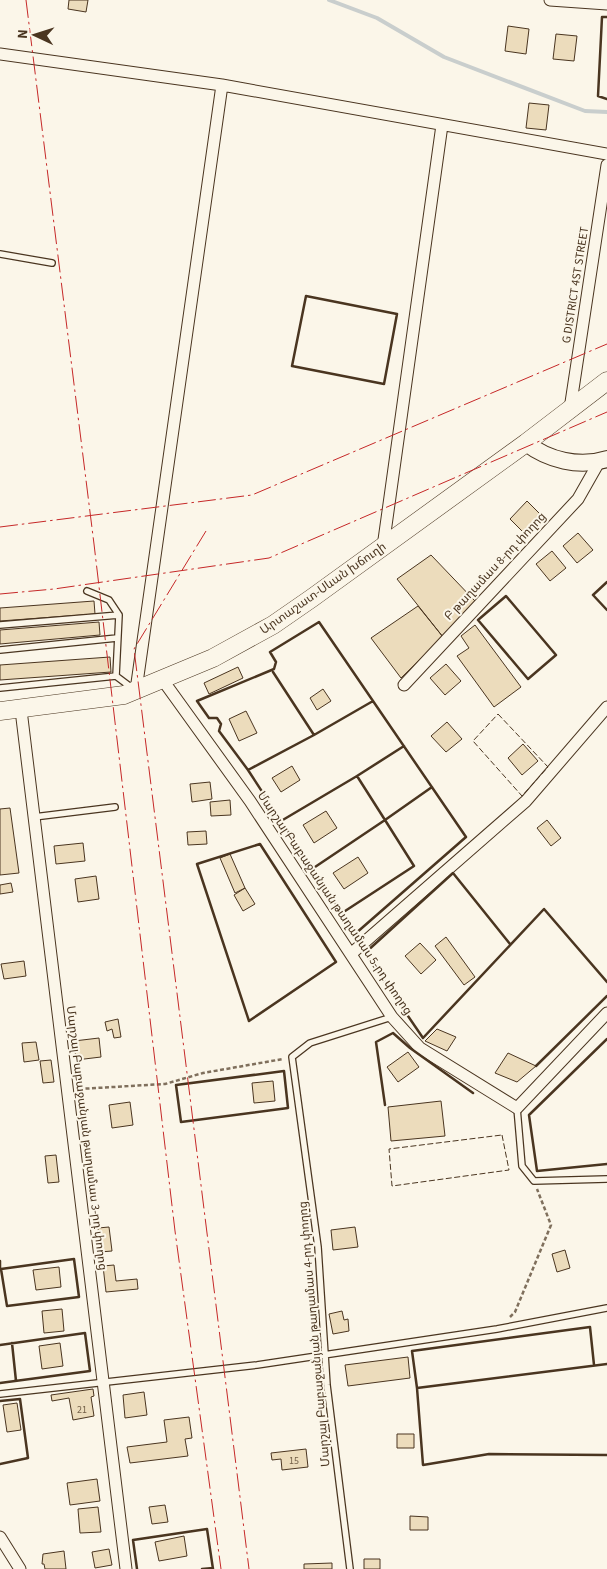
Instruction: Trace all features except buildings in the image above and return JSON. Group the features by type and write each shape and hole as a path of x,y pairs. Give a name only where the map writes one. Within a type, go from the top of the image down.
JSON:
{"main road":[{"name":"Արտաշատ-Սևան խճուղի","path":"0,711 21,710 124,695 213,658 273,625 526,443 607,381"}],"street":[{"path":"550,0 607,4"},
{"path":"0,54 222,85 607,154"},
{"path":"136,690 222,85"},
{"path":"383,547 442,125"},
{"name":"G DISTRICT 4ST STREET","path":"570,409 607,165"},
{"path":"526,443 540,454 555,459 580,463 603,461"},
{"name":"Բ թաղամաս 8-րդ փողոց","path":"404,685 578,499 603,461"},
{"name":"Մարշալ Բաբաջանյան թաղամաս 5-րդ փողոց","path":"162,679 250,800 352,953 392,1017 420,1048 517,1108"},
{"path":"352,953 526,801 607,707"},
{"name":"Մարշալ Բաբաջանյան թաղամաս 3-րդ փողոց","path":"21,710 126,1569"},
{"path":"517,1108 607,1013"},
{"path":"0,1537 20,1569"}],"lane":[{"path":"0,254 52,263"},
{"path":"87,591 109,600 119,615 116,676"},
{"path":"0,625 119,615"},
{"path":"0,650 117,638"},
{"path":"0,688 116,676 136,690"},
{"path":"34,818 115,807"},
{"path":"292,1057 310,1043 392,1017"},
{"name":"Մարշալ Բաբաջանյան թաղամաս 4-րդ փողոց","path":"292,1057 318,1247 324,1355 350,1569"},
{"path":"517,1108 522,1166 534,1181 607,1179"},
{"path":"0,1394 256,1365 497,1329 607,1308"}],"path":[{"path":"67,1089 165,1084 203,1073 292,1057"},
{"path":"497,1329 515,1312 551,1225 534,1181"}],"waterway":[{"path":"329,0 377,18 444,57 585,111 607,112"}],"fence":[{"path":"498,714 548,767 522,796 473,741 498,714"},
{"path":"502,1135 509,1170 392,1186 389,1149 502,1135"}],"wall":[{"path":"607,17 602,17 598,96 607,99"},
{"path":"306,296 397,314 384,384 292,366 306,296"},
{"path":"607,582 593,595 607,610"},
{"path":"506,596 556,655 528,679 478,620 506,596"},
{"path":"248,770 355,934 466,837 319,622 270,652 276,662 274,669 197,701 209,718 217,718 221,724 219,731 248,770 314,735 273,672"},
{"path":"314,735 373,701"},
{"path":"357,776 404,746"},
{"path":"281,821 357,776 385,820 432,787"},
{"path":"312,869 385,820 414,866 342,913"},
{"path":"260,844 336,962 249,1021 197,864 260,844"},
{"path":"510,944 453,873 365,953 423,1038 544,909 607,982"},
{"path":"536,1066 607,996"},
{"path":"385,1105 376,1042 393,1033 410,1048 473,1093"},
{"path":"607,1039 529,1115 537,1171 607,1164"},
{"path":"284,1071 288,1108 181,1122 176,1085 284,1071"},
{"path":"74,1259 79,1297 7,1306 1,1269 74,1259"},
{"path":"0,1261 0,1269"},
{"path":"417,1388 412,1351 590,1327 594,1365"},
{"path":"0,1345 85,1333 90,1371 0,1383"},
{"path":"12,1343 16,1381"},
{"path":"607,1364 417,1388 423,1465 489,1454 607,1455"},
{"path":"0,1401 20,1399 28,1458 0,1464"},
{"path":"137,1569 133,1540 207,1529 213,1569"},
{"path":"202,1569 213,1568"}],"power":[{"path":"26,0 94,544 175,1231 221,1569"},
{"path":"0,527 252,495 607,344"},
{"path":"0,594 54,589 269,558 607,412"},
{"path":"206,531 134,649 249,1569"}]}
